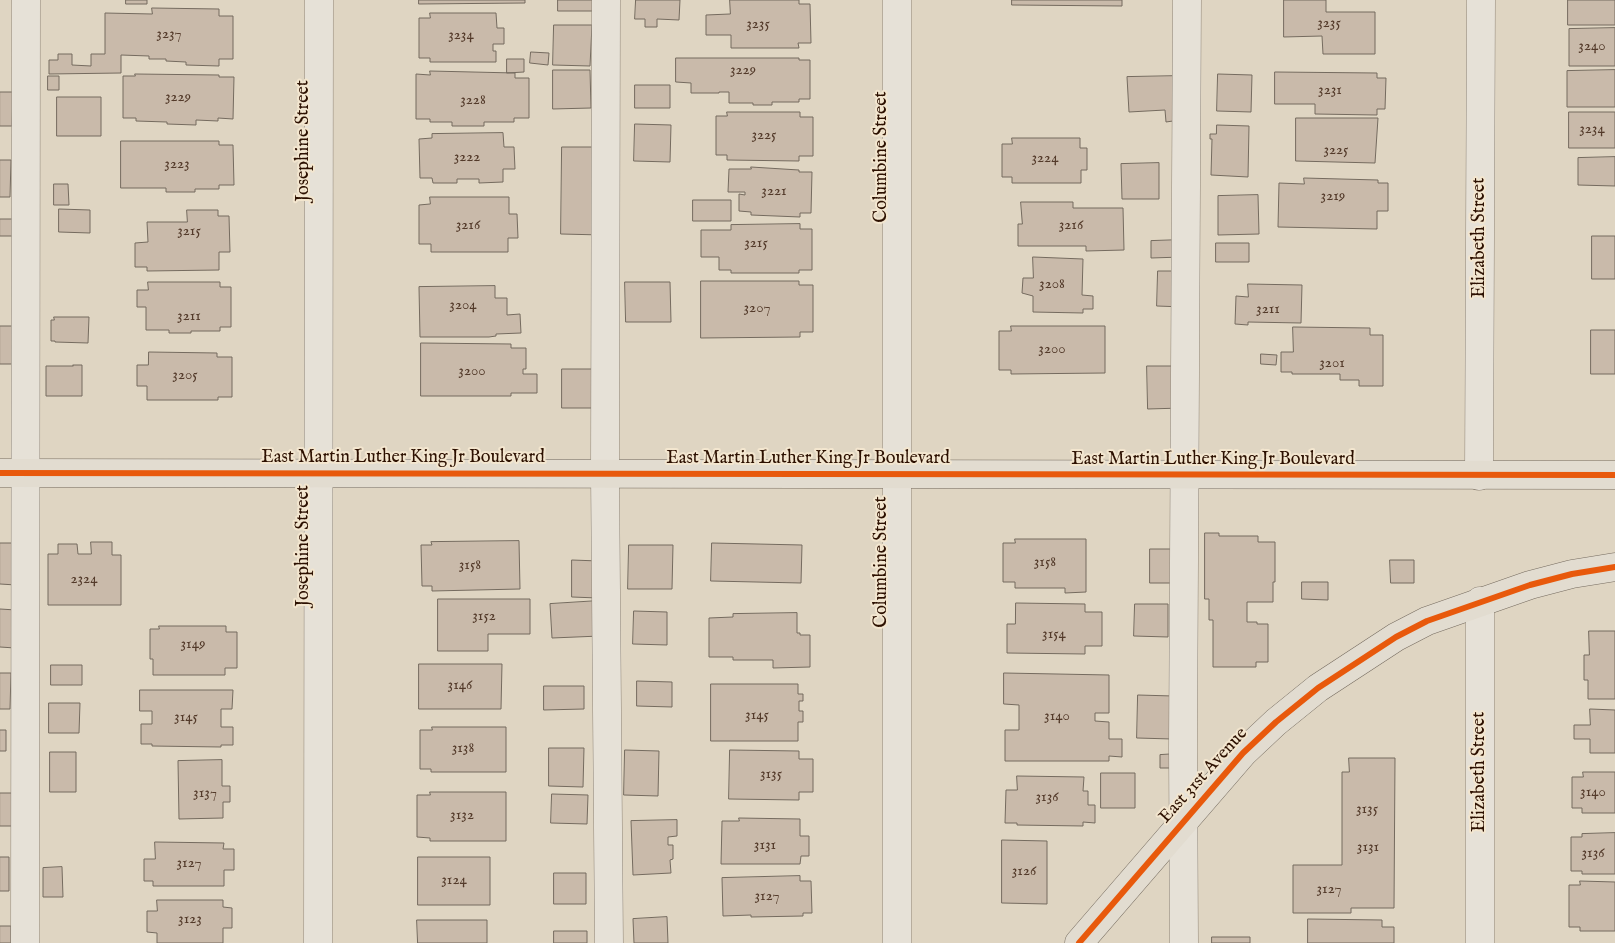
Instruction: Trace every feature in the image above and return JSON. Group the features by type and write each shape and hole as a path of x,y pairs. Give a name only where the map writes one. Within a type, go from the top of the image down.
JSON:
{"main road":[{"name":"East Martin Luther King Jr Boulevard","path":"13,473 1615,475"},
{"path":"1480,601 1564,576 1615,567"},
{"name":"East 31st Avenue","path":"1079,943 1243,754 1276,722 1318,688 1396,637 1427,621 1480,601"}],"street":[{"path":"25,943 13,473 26,0"},
{"name":"Josephine Street","path":"318,943 319,0"},
{"path":"606,0 605,474 608,943"},
{"name":"Columbine Street","path":"897,0 897,943"},
{"path":"1184,943 1187,0"},
{"name":"Elizabeth Street","path":"1479,476 1481,0"},
{"name":"Elizabeth Street","path":"1480,601 1480,943"}],"building":[{"path":"126,0 147,0 147,4 126,4"},
{"path":"419,0 525,0 525,3 419,4"},
{"path":"558,0 595,0 595,11 558,11"},
{"path":"636,0 680,0 679,20 657,19 657,27 645,27 645,19 635,19"},
{"path":"730,0 799,0 799,4 810,4 811,43 798,43 799,48 731,48 731,35 706,35 706,15 730,14"},
{"path":"1012,0 1122,0 1122,6 1012,5"},
{"path":"1284,0 1326,0 1326,12 1375,12 1375,54 1323,54 1322,36 1284,37"},
{"path":"1568,0 1615,0 1615,25 1568,25"},
{"path":"152,8 219,9 219,16 233,16 233,59 219,59 219,66 186,65 186,62 149,59 149,56 121,55 121,73 49,74 49,60 58,60 58,54 72,54 72,65 91,66 91,54 105,54 105,13 152,14"},
{"path":"430,13 496,13 497,28 504,28 504,44 493,44 493,51 496,51 496,62 430,62 430,58 419,58 419,18 430,18"},
{"path":"554,25 592,25 590,66 553,65"},
{"path":"1615,28 1615,66 1569,66 1569,29"},
{"path":"531,52 549,53 548,65 530,63"},
{"path":"676,58 799,58 799,60 810,60 810,99 799,99 799,102 772,102 772,105 753,105 753,103 729,103 729,92 691,93 691,83 676,82"},
{"path":"507,59 524,59 524,72 507,73"},
{"path":"553,70 590,70 591,108 553,109"},
{"path":"1615,70 1615,107 1567,107 1567,71"},
{"path":"430,71 515,73 515,78 529,78 529,118 514,118 514,122 484,122 484,126 452,126 452,122 430,122 430,119 416,119 416,74 430,75"},
{"path":"1275,72 1377,73 1377,78 1386,78 1385,109 1377,109 1377,115 1315,114 1315,104 1275,104"},
{"path":"135,74 219,75 219,77 234,77 233,119 218,118 218,121 196,120 196,125 167,124 167,122 136,121 136,118 123,118 123,76 135,76"},
{"path":"1218,74 1252,75 1251,112 1217,111"},
{"path":"48,76 59,76 59,90 48,90"},
{"path":"1178,76 1173,121 1166,122 1165,110 1129,112 1127,77"},
{"path":"635,85 670,85 670,108 635,108"},
{"path":"0,92 13,92 12,126 0,126"},
{"path":"57,97 101,97 101,136 57,136"},
{"path":"727,112 800,112 800,117 813,117 813,156 799,156 799,161 727,160 727,155 716,155 716,116 727,116"},
{"path":"1569,112 1615,112 1615,148 1569,148"},
{"path":"1296,118 1378,118 1375,163 1296,161"},
{"path":"635,124 671,125 670,162 634,161"},
{"path":"1217,125 1249,126 1248,177 1211,175 1212,139 1210,139 1210,134 1216,134"},
{"path":"503,133 504,147 514,147 515,169 503,169 503,182 479,183 479,179 457,179 457,183 433,183 432,178 420,178 419,139 432,138 432,134"},
{"path":"1012,138 1080,138 1080,148 1087,148 1087,170 1081,170 1081,183 1012,183 1012,177 1002,177 1002,144 1012,144"},
{"path":"121,141 219,141 219,145 233,145 234,185 219,185 219,189 195,189 195,192 166,192 166,188 121,188"},
{"path":"562,147 594,147 602,235 561,234"},
{"path":"1615,157 1615,186 1578,185 1578,158"},
{"path":"0,160 11,160 10,197 0,197"},
{"path":"1159,163 1159,199 1122,199 1121,164"},
{"path":"751,167 812,172 811,213 800,213 800,217 751,215 751,212 739,211 739,194 745,195 745,192 728,192 729,169 751,169"},
{"path":"1304,178 1378,180 1378,183 1388,183 1388,211 1377,211 1377,229 1278,227 1279,183 1304,184"},
{"path":"54,184 68,184 69,205 54,205"},
{"path":"1258,195 1259,234 1218,235 1218,196"},
{"path":"430,197 509,197 509,214 517,214 518,238 508,238 508,252 431,252 431,244 419,244 419,205 430,204"},
{"path":"693,200 731,200 731,221 693,221"},
{"path":"1021,202 1073,202 1073,208 1123,208 1124,250 1086,251 1086,246 1018,246 1018,224 1022,224"},
{"path":"59,209 90,210 90,233 59,232"},
{"path":"187,210 218,210 218,216 229,216 230,252 219,252 219,270 147,271 147,267 135,267 135,243 148,242 147,222 187,222"},
{"path":"0,219 13,219 13,236 0,236"},
{"path":"800,224 800,229 812,229 812,270 799,270 799,273 731,273 731,270 719,270 719,257 701,257 701,230 731,230 731,225"},
{"path":"1592,236 1615,236 1615,279 1592,279"},
{"path":"1181,240 1182,257 1151,258 1151,241"},
{"path":"1216,243 1249,243 1249,262 1216,262"},
{"path":"1033,257 1083,259 1082,295 1093,296 1093,309 1083,309 1083,313 1033,312 1033,296 1022,293 1023,278 1033,278"},
{"path":"1158,271 1185,271 1184,307 1157,306"},
{"path":"701,281 799,281 799,285 813,285 813,332 800,332 800,337 701,338"},
{"path":"148,282 220,282 220,287 231,287 231,327 220,327 220,331 191,331 191,333 169,333 169,330 146,330 146,307 137,307 137,290 148,290"},
{"path":"625,282 670,282 671,322 626,322"},
{"path":"1248,284 1302,285 1301,323 1248,322 1248,325 1235,324 1236,296 1248,297"},
{"path":"495,286 495,298 507,298 507,315 520,314 521,333 496,334 496,336 489,337 420,337 419,287"},
{"path":"54,317 89,317 88,343 51,341 51,320 54,320"},
{"path":"0,326 14,326 14,364 0,364"},
{"path":"1011,326 1105,326 1105,373 1011,374 1011,370 999,370 999,331 1011,331"},
{"path":"1293,327 1370,328 1370,335 1383,335 1383,386 1359,386 1359,380 1340,380 1340,374 1292,374 1292,372 1281,372 1281,352 1293,352"},
{"path":"1591,330 1615,330 1615,374 1591,374"},
{"path":"421,343 511,344 511,348 526,348 526,369 523,369 523,374 537,374 537,393 511,393 511,396 421,396"},
{"path":"149,352 217,353 217,357 232,357 232,397 218,397 218,400 147,400 147,386 137,386 137,365 148,365"},
{"path":"1261,354 1277,355 1276,365 1261,364"},
{"path":"82,365 82,396 46,396 46,366"},
{"path":"1147,366 1181,366 1182,408 1148,409"},
{"path":"562,369 601,369 601,408 562,408"},
{"path":"1205,533 1219,533 1219,536 1258,536 1258,542 1275,542 1273,602 1247,602 1247,622 1268,624 1268,662 1256,662 1256,667 1213,667 1213,620 1209,620 1209,599 1205,599"},
{"path":"1015,539 1086,539 1086,592 1065,593 1065,588 1015,588 1015,582 1003,582 1003,543 1015,543"},
{"path":"519,541 520,589 432,591 432,586 422,586 421,545 432,545 431,542"},
{"path":"91,542 112,542 112,555 121,555 121,605 48,605 48,554 58,554 58,544 77,544 78,554 91,554"},
{"path":"0,543 16,543 16,585 0,584"},
{"path":"712,543 802,545 801,583 711,581"},
{"path":"629,545 673,545 672,589 628,589"},
{"path":"1150,549 1177,549 1177,583 1150,583"},
{"path":"572,560 599,561 598,598 572,597"},
{"path":"1390,560 1414,560 1414,583 1391,583"},
{"path":"1302,582 1328,582 1328,600 1302,599"},
{"path":"438,599 530,599 530,634 488,634 488,651 438,651"},
{"path":"598,601 600,636 552,638 550,604"},
{"path":"1016,603 1085,604 1085,612 1102,612 1102,646 1085,646 1085,654 1007,653 1007,624 1015,624"},
{"path":"1135,604 1168,604 1168,637 1134,636"},
{"path":"0,609 16,610 15,648 0,647"},
{"path":"634,611 667,612 667,645 633,644"},
{"path":"797,613 797,633 800,633 800,635 810,635 810,667 773,668 773,660 733,660 733,657 709,657 709,618 733,617 733,614"},
{"path":"159,626 226,626 226,632 237,632 237,668 225,668 225,675 153,675 153,659 150,659 150,629 159,629"},
{"path":"1589,631 1615,631 1615,699 1588,699 1588,680 1584,680 1584,655 1589,655"},
{"path":"419,664 502,664 501,709 419,709"},
{"path":"51,665 82,665 82,685 51,685"},
{"path":"0,673 11,673 10,709 0,709"},
{"path":"1004,673 1109,675 1109,713 1095,713 1095,721 1109,722 1109,739 1122,739 1122,757 1109,756 1109,761 1005,761 1005,730 1019,730 1019,705 1004,704"},
{"path":"637,681 672,682 672,707 637,706"},
{"path":"711,684 798,684 798,694 803,694 803,701 799,701 799,711 803,711 803,722 798,722 798,741 711,741"},
{"path":"544,686 584,686 584,709 544,710"},
{"path":"140,690 233,690 232,709 221,709 221,727 233,727 233,745 221,745 221,747 152,746 152,744 141,744 141,724 152,724 152,711 140,711"},
{"path":"1138,695 1173,696 1172,739 1137,738"},
{"path":"49,703 80,703 79,733 49,733"},
{"path":"1590,709 1615,710 1615,753 1590,753 1590,739 1574,739 1574,725 1590,725"},
{"path":"432,727 506,727 506,772 431,772 431,769 420,769 420,730 432,730"},
{"path":"0,730 6,730 6,751 0,751"},
{"path":"549,748 584,748 583,787 549,786"},
{"path":"625,750 659,751 658,796 624,795"},
{"path":"730,750 799,751 799,759 813,759 813,792 799,792 799,800 729,799"},
{"path":"50,752 76,752 76,792 50,792"},
{"path":"1177,754 1177,768 1160,768 1160,755"},
{"path":"1349,758 1395,758 1394,908 1351,908 1351,913 1293,913 1293,865 1342,865 1342,772 1349,772"},
{"path":"222,760 222,786 230,786 230,802 223,802 223,818 179,819 178,761"},
{"path":"1583,772 1615,772 1615,813 1582,813 1582,808 1572,808 1572,777 1583,777"},
{"path":"1101,773 1135,773 1135,808 1101,808"},
{"path":"1017,776 1084,777 1083,791 1088,791 1088,805 1095,805 1095,823 1083,822 1083,826 1017,825 1017,823 1005,823 1006,790 1017,790"},
{"path":"430,792 506,792 506,841 430,841 430,838 417,837 417,795 430,795"},
{"path":"0,793 17,793 17,826 0,826"},
{"path":"552,794 588,795 587,824 551,823"},
{"path":"739,818 800,819 800,836 809,836 809,856 801,856 800,864 721,864 722,821 739,821"},
{"path":"677,820 677,836 668,837 668,845 673,845 673,859 670,860 671,873 633,875 631,821"},
{"path":"1615,833 1615,874 1582,874 1582,871 1571,871 1571,837 1582,837 1582,834"},
{"path":"1002,840 1047,841 1047,904 1002,903"},
{"path":"155,842 224,843 223,849 234,849 234,870 224,870 224,886 153,886 153,881 144,881 144,859 155,859"},
{"path":"0,857 9,857 9,891 0,891"},
{"path":"418,857 490,857 490,905 418,905"},
{"path":"62,867 63,897 43,897 43,868"},
{"path":"554,873 586,873 586,904 554,904"},
{"path":"800,876 800,881 811,881 812,913 803,913 803,916 723,916 722,878"},
{"path":"1580,881 1615,882 1615,931 1580,931 1580,927 1569,927 1569,885 1580,885"},
{"path":"157,900 223,900 223,907 232,908 232,928 223,928 223,943 157,943 157,933 147,932 147,911 157,911"},
{"path":"667,917 668,943 634,943 633,919"},
{"path":"1308,919 1382,920 1382,927 1394,927 1394,943 1308,943"},
{"path":"417,920 487,920 487,943 418,943"},
{"path":"0,926 11,926 11,943 0,943"},
{"path":"554,931 587,931 587,943 554,943"},
{"path":"1212,937 1250,937 1250,943 1212,943"}],"cycle path":[{"path":"0,473 1615,475"},
{"path":"1079,943 1243,753 1276,722 1318,688 1396,637 1427,621 1530,585 1572,574 1615,567"}]}
